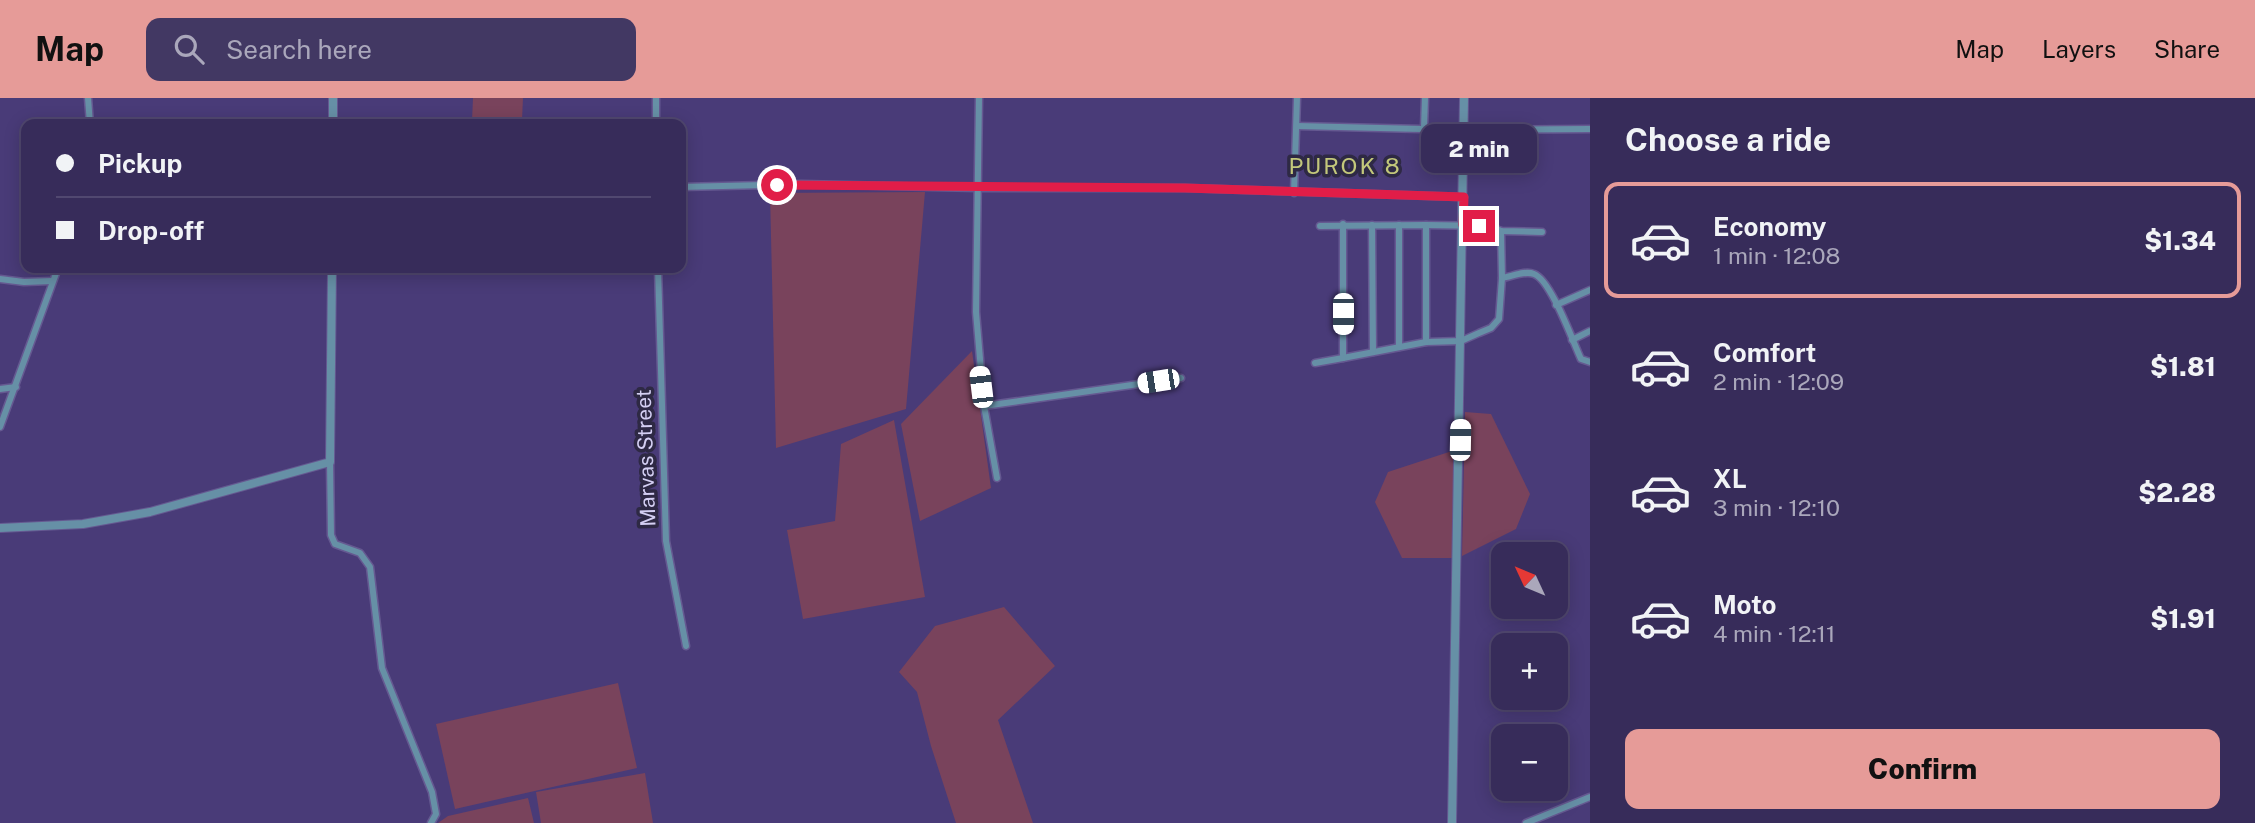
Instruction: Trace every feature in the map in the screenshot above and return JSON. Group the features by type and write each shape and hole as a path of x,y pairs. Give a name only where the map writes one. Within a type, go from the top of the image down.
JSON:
{"street":[{"path":"88,98 90,119"},
{"path":"333,98 333,119"},
{"path":"656,98 656,119"},
{"path":"979,98 976,312 984,406 997,478"},
{"path":"1294,193 1297,98"},
{"path":"1424,128 1425,98"},
{"path":"1452,823 1464,98"},
{"path":"1297,126 1463,130 1590,129"},
{"path":"686,187 801,184 978,188 1185,188 1464,197"},
{"path":"1343,224 1343,358"},
{"path":"1372,225 1373,352"},
{"path":"1399,225 1399,347"},
{"path":"1426,225 1426,342"},
{"path":"1320,226 1463,225 1492,226 1501,231 1542,232"},
{"path":"1315,363 1426,342 1461,341 1491,328 1499,319 1501,231"},
{"path":"0,427 56,273"},
{"path":"332,273 331,535 335,544 360,553 370,567 382,668 432,792 436,814 431,823"},
{"name":"Marvas Street","path":"658,273 666,541 686,646"},
{"path":"1502,278 1533,273 1547,286 1581,359 1590,362"},
{"path":"0,279 52,281"},
{"path":"1556,305 1590,290"},
{"path":"1572,340 1590,331"},
{"path":"984,406 1181,378"},
{"path":"0,389 16,387"},
{"path":"0,528 83,524 150,512 330,462"},
{"path":"1526,823 1590,797"}],"shaded area":[{"path":"473,98 523,98 522,119 472,119"},
{"path":"925,192 906,409 776,448 770,193"},
{"path":"972,351 991,488 920,521 901,424"},
{"path":"1465,412 1491,414 1530,494 1516,529 1462,556"},
{"path":"894,420 925,597 803,619 787,530 835,521 841,444"},
{"path":"1455,450 1452,558 1402,558 1375,502 1388,472"},
{"path":"1004,607 1055,666 998,720 1033,823 956,823 917,692 899,672 935,626"},
{"path":"618,683 637,768 455,809 436,724"},
{"path":"645,773 653,823 541,823 536,792"},
{"path":"528,798 534,823 438,823 448,816"}],"district":[{"name":"PUROK 8","path":"1345,166"}],"route":[{"path":"777,185 1185,188 1464,197 1463,225 1479,226"}]}
